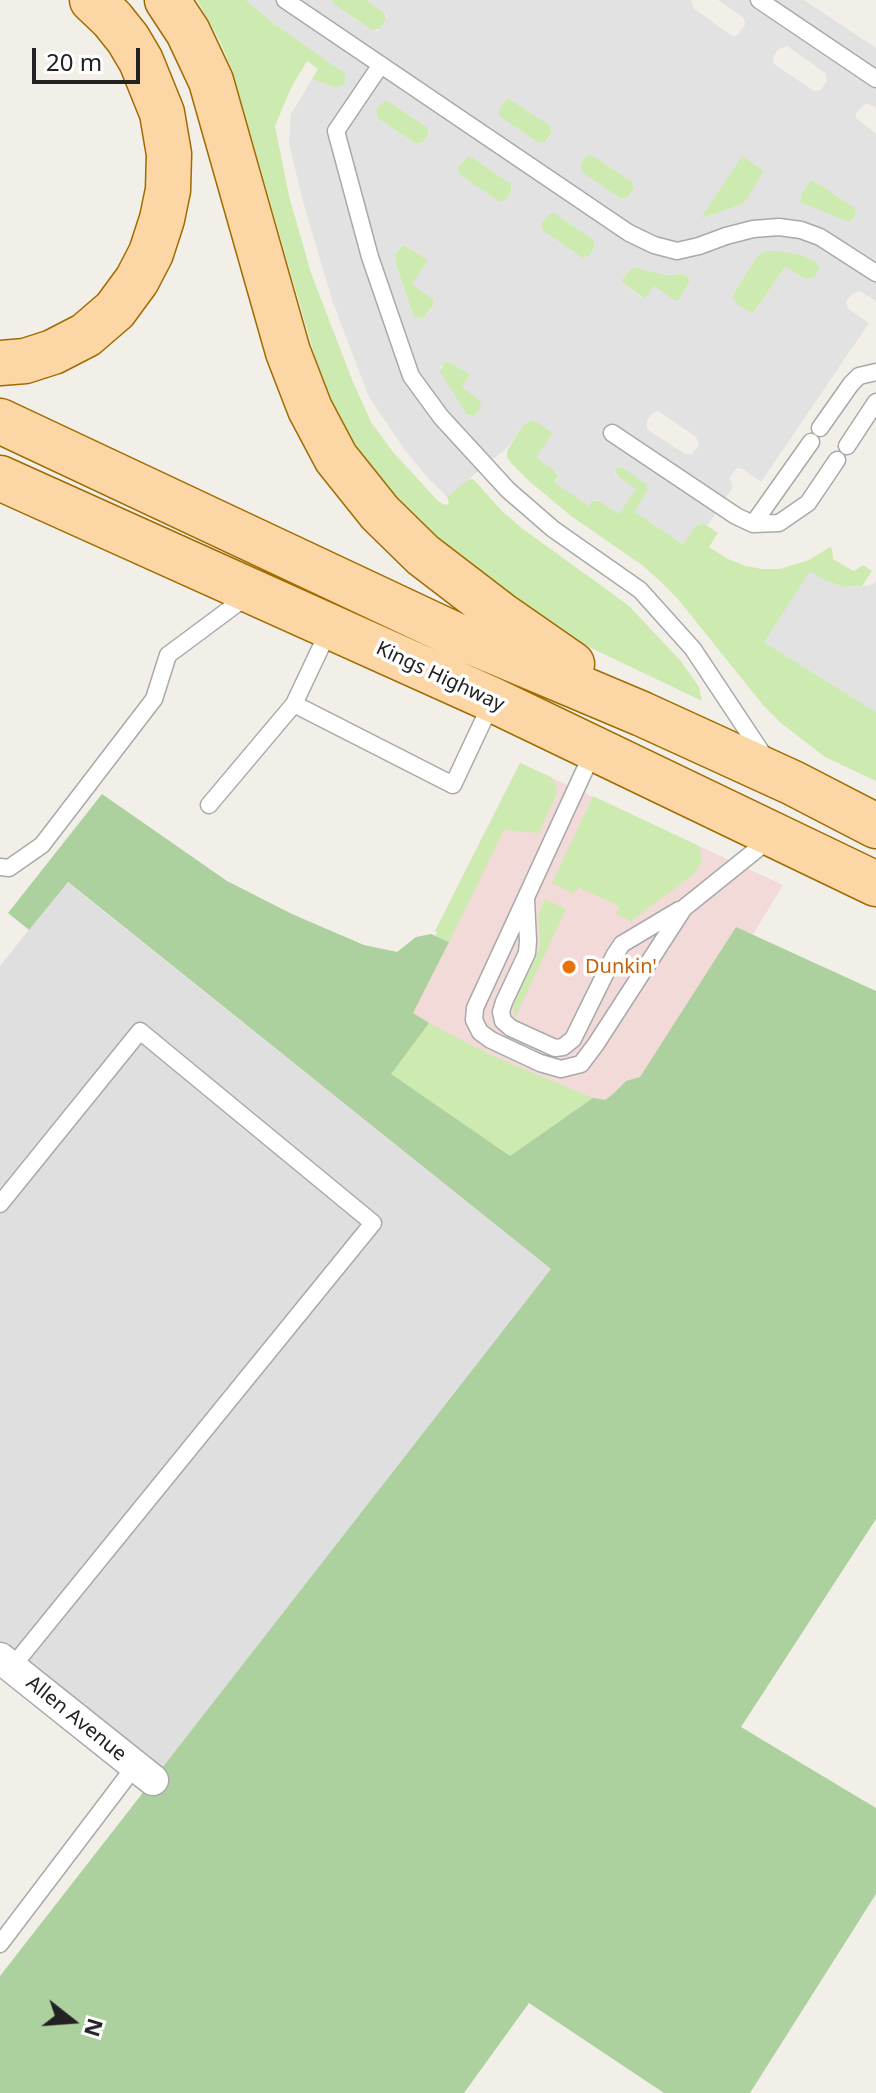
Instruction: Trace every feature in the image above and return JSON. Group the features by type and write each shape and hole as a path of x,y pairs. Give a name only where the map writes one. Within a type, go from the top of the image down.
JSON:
{"main road":[{"path":"0,363 25,361 53,352 86,335 115,310 137,280 151,253 162,219 168,190 169,154 162,113 141,61 128,39 92,0"},
{"path":"167,0 188,32 211,81 288,352 310,409 336,458 380,513 423,555 500,614 642,714"},
{"path":"0,421 464,639 642,714 860,812"},
{"name":"Kings Highway","path":"0,478 493,700 876,884"}],"street":[{"name":"Allen Avenue","path":"6,1663 144,1773"}],"lane":[{"path":"285,0 629,233 654,245 677,251 753,229 779,227 820,237 876,273"},
{"path":"759,0 876,79"},
{"path":"380,66 336,131 370,257 411,376 441,417 508,490 553,529 640,590 693,649 778,775"},
{"path":"753,524 859,376 876,372"},
{"path":"612,433 736,516 753,524 779,523 808,503 876,402"},
{"path":"0,867 9,868 42,845 154,699 168,655 252,592"},
{"path":"209,805 294,704 330,627"},
{"path":"294,704 453,785 493,700"},
{"path":"594,750 475,1008 474,1020 480,1032 540,1063 561,1069 581,1064 684,908"},
{"path":"525,899 527,953 504,1002 501,1012 503,1021 511,1028 555,1048 563,1047 573,1039 622,944 684,908 775,836"},
{"path":"0,1204 140,1031 373,1223 6,1663"},
{"path":"0,1944 144,1773"}],"shaded area":[{"path":"246,0 332,0 333,4 377,31 387,16 366,0 692,0 693,8 736,36 745,25 744,18 718,0 804,0 876,48 876,108 865,104 856,113 856,118 876,134 876,301 860,291 852,294 846,302 848,309 869,323 761,482 744,470 736,469 729,478 733,487 707,526 703,523 695,526 683,544 635,512 648,489 647,485 624,468 616,467 615,474 636,489 619,514 597,500 589,506 555,483 557,472 536,458 553,433 531,420 523,425 510,445 447,497 404,449 369,397 332,300 302,198 289,143 291,114 312,79 337,88 345,84 346,74","holes":["787,46 825,73 827,80 821,90 814,91 774,64 773,57 778,49","508,98 551,126 552,133 546,142 538,143 499,116 499,108","384,101 427,127 429,134 423,142 416,144 377,118 376,109","590,154 633,182 634,189 627,198 621,199 582,172 580,164","742,156 763,173 743,204 701,218","467,157 472,157 511,184 512,190 506,200 499,202 459,174 458,167","813,180 855,208 856,216 849,222 800,202 801,194","550,213 555,213 594,240 595,247 589,256 582,258 542,230 541,223","404,245 428,260 412,284 434,300 432,309 423,319 413,316 395,254","764,251 802,255 816,261 820,268 814,277 807,280 785,267 753,314 736,303 732,296 757,256","633,267 666,275 683,274 689,279 679,300 654,286 644,299 622,282","448,361 470,374 462,387 480,401 481,408 474,416 467,415 440,372 440,367","658,411 696,437 699,445 692,454 685,454 647,429 647,420"]},
{"path":"810,571 844,587 868,586 876,582 876,712 764,642"},
{"path":"520,763 783,885 551,1269 314,1080 438,933 435,931"},
{"path":"67,882 551,1269 207,1823 0,1658 0,966"}],"green space":[{"path":"197,0 246,0 346,74 345,84 337,89 312,79 318,69 307,61 291,88 275,126 289,196 311,273 371,422 393,452 439,502 446,505 449,503 447,497 466,481 474,480 523,529 628,605 680,660 699,687 702,701 585,645 483,579 405,510 367,462 335,408 315,357 232,70"},
{"path":"332,0 366,0 385,13 386,20 380,29 372,30 333,4"},
{"path":"508,98 551,126 552,133 545,142 538,143 499,116 499,108"},
{"path":"384,101 427,127 429,134 423,142 416,144 377,118 376,109"},
{"path":"590,154 633,182 634,189 627,198 621,199 581,172 580,164"},
{"path":"742,155 763,173 746,201 700,219"},
{"path":"467,157 472,157 511,184 512,191 506,200 499,202 459,174 458,167"},
{"path":"813,180 855,208 856,216 849,222 800,203 801,194"},
{"path":"550,213 555,213 594,240 595,247 589,256 582,258 542,230 541,223"},
{"path":"404,245 428,260 434,305 423,319 413,316 396,265 395,254"},
{"path":"764,251 802,255 816,261 820,268 814,277 807,280 785,267 752,315 732,296 757,256"},
{"path":"633,267 666,275 683,274 689,278 689,283 679,300 645,299 622,282"},
{"path":"448,361 470,374 482,405 474,416 467,415 439,372"},
{"path":"531,420 553,433 554,469 558,476 555,482 620,513 618,476 614,470 616,467 624,468 647,484 648,489 635,512 683,544 695,526 703,523 718,533 709,547 746,566 779,569 809,560 830,547 833,559 850,569 854,571 863,565 872,571 862,586 844,587 826,581 764,642 876,712 876,781 825,757 782,724 661,582 642,565 571,516 512,464 507,451 523,425"},
{"path":"520,763 551,777 557,788 556,795 539,833 504,830 449,942 435,935 438,932 435,931"},
{"path":"102,794 227,881 364,945 397,952 416,937 431,934 449,942 413,1013 429,1023 391,1074 510,1156 593,1098 605,1100 626,1081 640,1077 736,927 876,991 876,1519 741,1727 876,1808 876,1894 750,2093 664,2093 529,2003 464,2093 0,2093 0,1976 551,1269 68,882 29,930 8,913"},
{"path":"593,796 699,846 701,863 694,874 631,921 616,914 619,906 578,887 574,894 552,883"},
{"path":"545,899 566,909 514,1020 513,1003 539,949 538,916"},
{"path":"429,1023 493,1056 593,1098 510,1156 390,1074"}],"place":[{"name":"Dunkin'","path":"569,967"}]}
